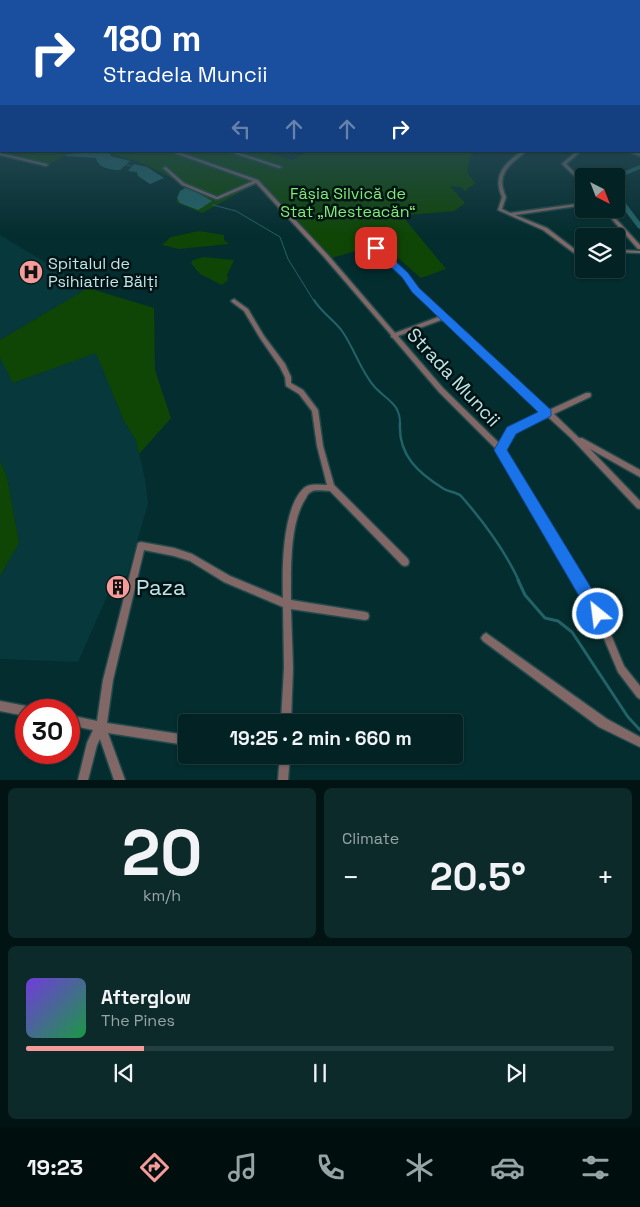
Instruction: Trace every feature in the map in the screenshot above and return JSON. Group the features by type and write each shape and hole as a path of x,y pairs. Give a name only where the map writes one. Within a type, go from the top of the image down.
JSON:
{"street":[{"path":"31,161 46,165"},
{"path":"201,161 257,181"},
{"path":"262,161 280,167"},
{"path":"512,161 501,175 499,190 504,198 499,208 545,229 575,251"},
{"path":"567,161 564,164 575,175"},
{"path":"165,168 184,184 217,198 257,181"},
{"name":"Strada Muncii","path":"257,181 326,256 441,390 501,450 598,614 621,669 640,694"},
{"path":"509,214 575,205"},
{"path":"613,218 640,248"},
{"path":"376,248 444,317 573,436 640,506"},
{"path":"625,251 640,252"},
{"path":"234,301 246,310 262,337 283,366 288,377 288,384 301,392 313,406 319,427 320,446 331,487 405,562"},
{"path":"393,336 444,317"},
{"path":"501,450 512,431 588,395"},
{"path":"573,436 640,474"},
{"path":"286,714 287,604 290,540 296,510 302,496 310,488 331,487"},
{"path":"83,780 92,743 101,727 108,680 141,546 192,558 227,578 287,604 365,616"},
{"path":"486,638 603,723 640,742"},
{"path":"0,706 15,709"},
{"path":"80,722 178,739"},
{"path":"101,727 120,780"},
{"path":"283,780 284,764"}],"shaded area":[{"path":"97,161 130,161 120,170 109,169"},
{"path":"134,164 147,167 164,178 150,184 138,176 137,172 128,171"},
{"path":"187,187 212,201 198,210 180,203 177,198 180,191"},
{"name":"Spitalul de Psihiatrie Bălți","path":"0,235 88,288 0,340"},
{"path":"96,352 124,421 136,440 145,479 148,504 127,576 121,576 117,584 121,584 119,589 108,594 78,662 0,659 0,576 19,543 7,477 0,461 0,358 14,383"}],"green space":[{"path":"27,161 54,161 47,166"},
{"name":"Fâșia Silvică de Stat „Mesteacăn“","path":"137,161 469,161 467,172 475,183 465,191 461,187 450,186 465,203 454,211 408,215 404,218 446,269 421,278 382,244 331,258 259,182 202,213 176,202 180,191 186,187"},
{"path":"199,231 224,235 224,240 229,244 179,249 162,245 171,237"},
{"path":"203,257 234,260 227,275 228,280 222,285 200,274 191,263 193,260"},
{"path":"88,288 154,308 155,370 171,418 139,454 136,440 124,421 96,353 13,383 0,358 0,340"},
{"path":"0,461 7,477 19,543 0,576"}],"waterway":[{"path":"123,164 131,166"},
{"path":"625,173 640,167"},
{"path":"213,205 236,211 280,237 288,259 314,301"},
{"path":"625,206 640,227"},
{"path":"314,300 342,331 373,385 398,411 402,445 411,462 435,483 461,496 493,537 519,581"},
{"path":"518,580 525,595 545,618 558,621 572,632 628,717 640,730"}],"place":[{"name":"Spitalul de Psihiatrie Bălți","path":"31,272"},
{"name":"Paza","path":"118,587"}],"route":[{"path":"376,248 405,275 416,290 547,413 508,434 501,450 598,614"}]}
